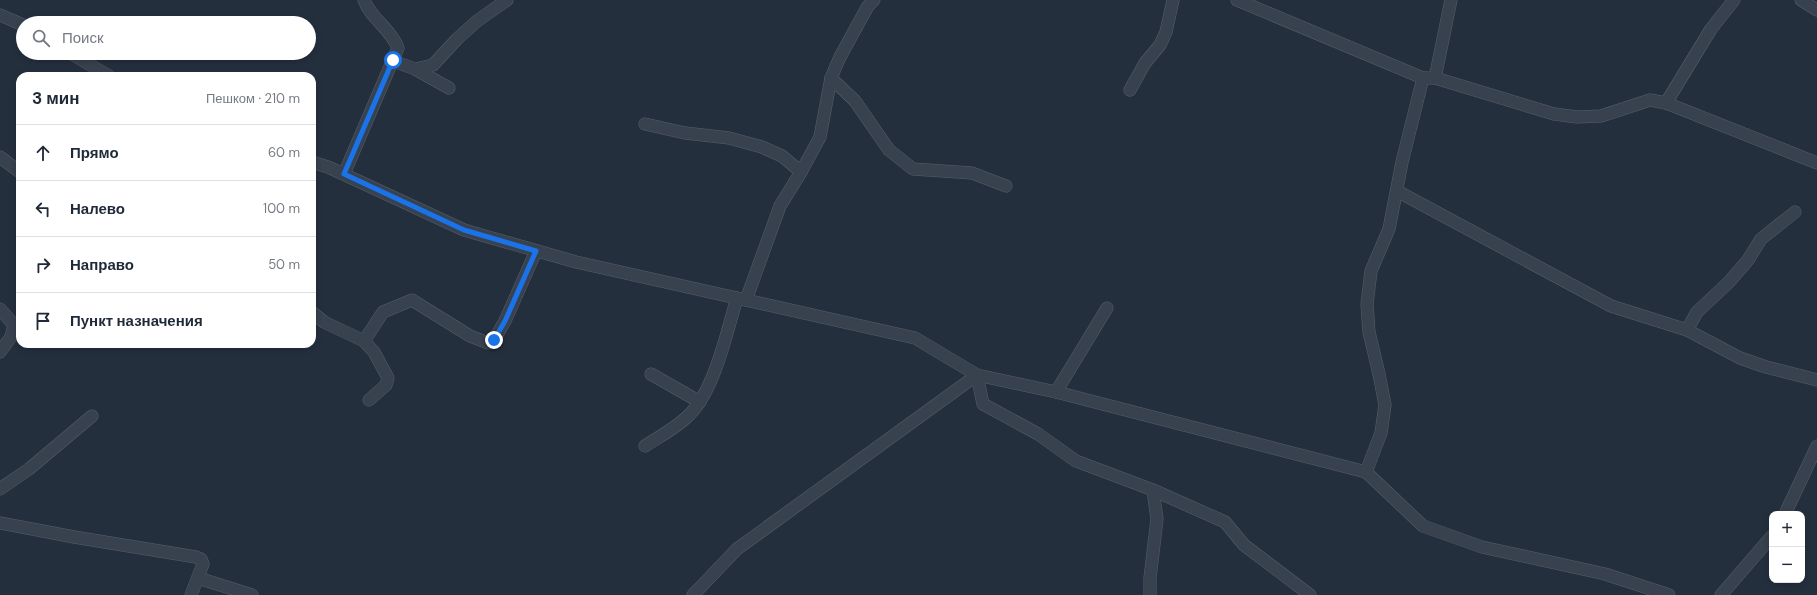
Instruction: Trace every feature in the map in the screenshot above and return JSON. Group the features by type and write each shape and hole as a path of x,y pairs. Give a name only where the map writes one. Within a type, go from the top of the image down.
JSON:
{"street":[{"path":"344,174 398,48 395,39 368,11 364,0"},
{"path":"415,69 433,65 457,39 477,21 507,0"},
{"path":"645,446 681,422 700,402 719,359 741,299 780,206 820,137 831,78 840,57 865,12 874,0"},
{"path":"1130,90 1146,63 1160,45 1166,32 1173,0"},
{"path":"1237,0 1422,78 1435,78 1554,114 1577,117 1600,116 1650,100 1666,103 1817,163"},
{"path":"1435,78 1451,0"},
{"path":"1666,103 1711,29 1734,0"},
{"path":"1801,0 1817,10"},
{"path":"0,15 16,22"},
{"path":"82,60 102,72"},
{"path":"393,60 415,69 449,88"},
{"path":"831,78 855,101 889,150 913,169 972,173 1006,186"},
{"path":"1366,472 1381,433 1385,406 1369,332 1367,304 1371,271 1389,229 1402,162 1422,78"},
{"path":"645,124 685,133 729,138 762,147 782,156 801,172"},
{"path":"0,157 16,169"},
{"path":"316,164 344,174 464,230 576,262 915,338 977,375 1056,392 1366,472 1423,526 1482,547 1605,574 1670,595"},
{"path":"1397,191 1611,306 1687,330 1740,358 1766,367 1817,380"},
{"path":"1687,330 1697,312 1748,260 1761,239 1795,212"},
{"path":"364,341 383,312 412,300 470,336 488,343 494,340 505,321 536,251"},
{"path":"1056,392 1107,308"},
{"path":"0,309 14,325 11,337 0,352"},
{"path":"316,315 324,322 364,341 374,352 388,378 386,385 369,400"},
{"path":"650,374 700,402"},
{"path":"977,375 983,404 1038,434 1076,461 1153,490 1225,522 1244,545 1310,595"},
{"path":"693,595 737,549 977,375"},
{"path":"0,489 29,469 92,416"},
{"path":"1786,511 1817,446"},
{"path":"1150,595 1150,578 1157,519 1153,490"},
{"path":"0,523 202,559 203,564 191,595"},
{"path":"1721,595 1769,539"},
{"path":"198,578 252,595"}],"route":[{"path":"393,60 344,174 464,230 536,251 505,321 494,340"}]}
